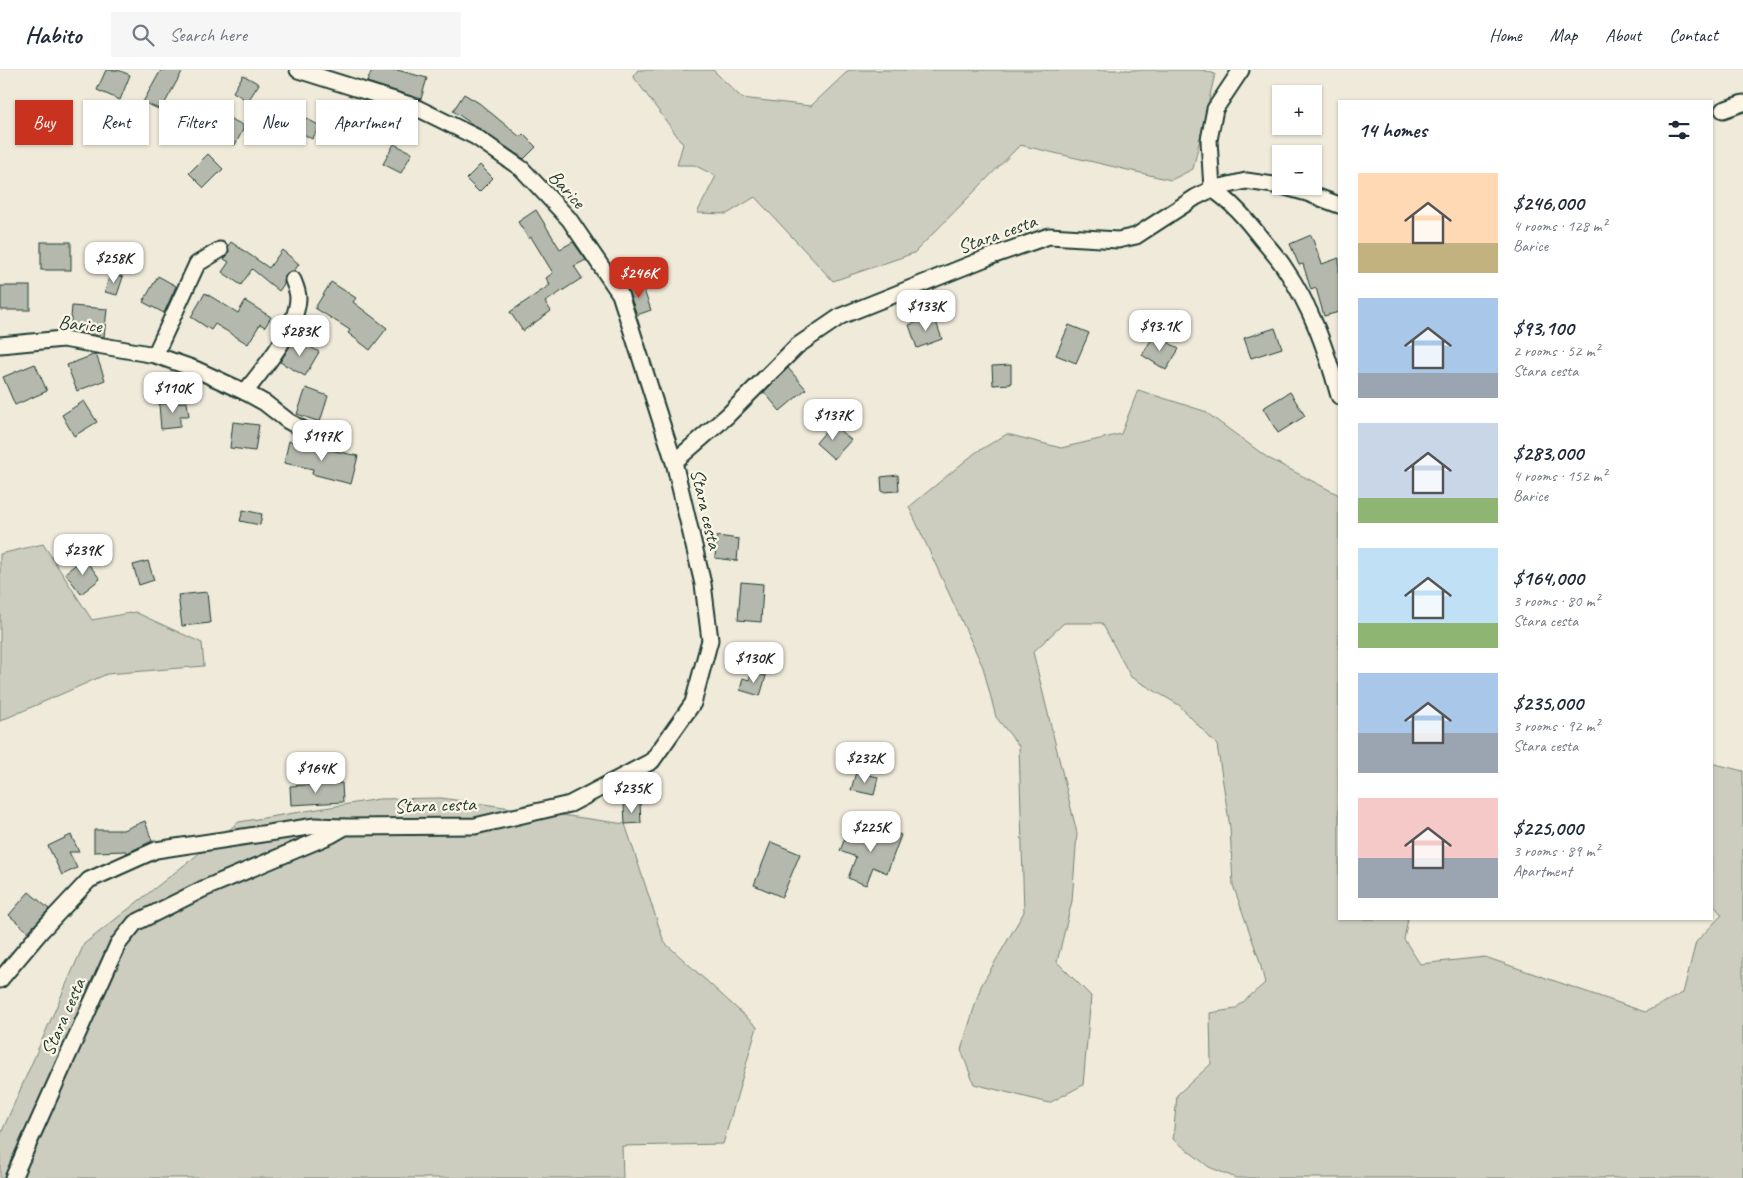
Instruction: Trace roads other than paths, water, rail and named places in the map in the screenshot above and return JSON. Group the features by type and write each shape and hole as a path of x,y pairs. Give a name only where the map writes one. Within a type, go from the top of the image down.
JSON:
{"street":[{"name":"Barice","path":"298,70 413,106 476,137 522,169 569,219 620,294 674,462"},
{"path":"1241,70 1215,109 1210,140 1212,190 1227,199 1241,213 1284,266 1311,312 1328,356 1338,392"},
{"path":"1723,110 1743,103"},
{"name":"Stara cesta","path":"0,980 42,930 89,880 156,850 315,826 475,826 570,804 652,761 693,703 710,640 703,584 674,462 727,416 797,346 841,316 989,257 1049,236 1118,240 1136,236 1196,197 1212,190 1246,181 1272,185"},
{"name":"Stara cesta","path":"1312,195 1338,206"},
{"path":"155,355 197,264 220,250"},
{"path":"245,392 273,356 296,314 298,296 293,280"},
{"name":"Barice","path":"0,345 63,339 155,355 195,369 245,392 265,403 288,421 315,436"},
{"name":"Stara cesta","path":"13,1178 118,944 135,923 202,889 331,835 345,827"}]}
